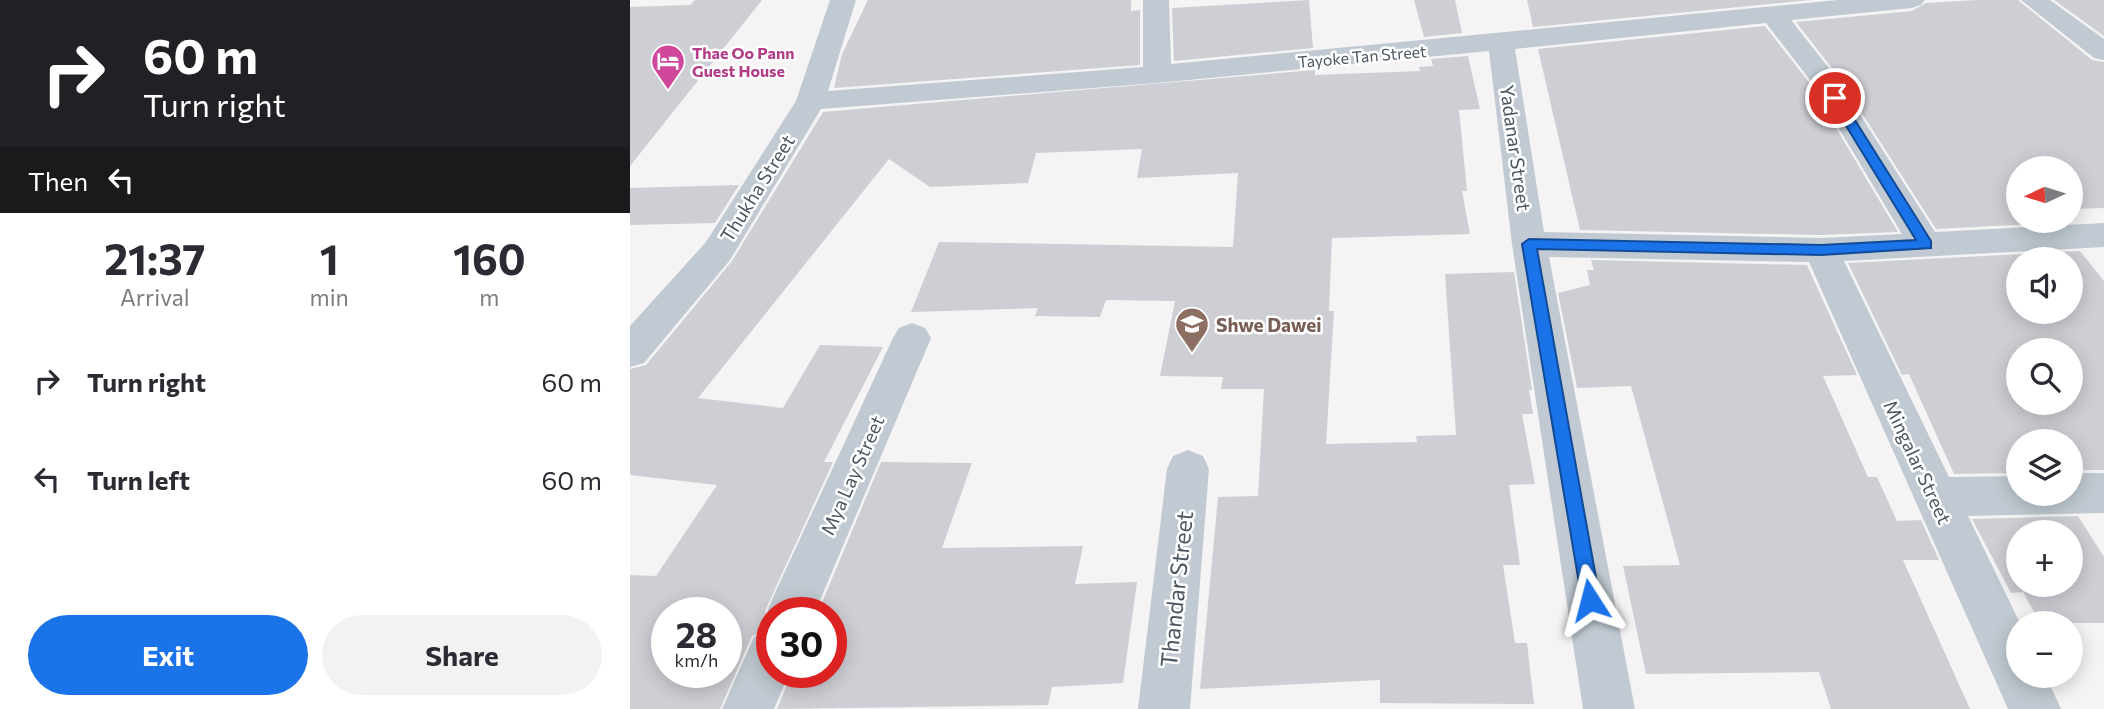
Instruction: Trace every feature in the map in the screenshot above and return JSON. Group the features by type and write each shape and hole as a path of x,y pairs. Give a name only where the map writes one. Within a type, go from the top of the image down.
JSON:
{"street":[{"name":"Thukha Street","path":"630,352 718,251 811,101 843,0"},
{"path":"1156,0 1157,75"},
{"path":"1651,0 1668,25"},
{"name":"Tayoke Tan Street","path":"811,101 1157,75 1501,43 1912,0"},
{"path":"2034,0 2104,52"},
{"path":"1773,15 1822,77 1926,245"},
{"name":"Yadanar Street","path":"1501,43 1529,244 1609,709"},
{"path":"1529,244 1821,250 1926,245 2099,243"},
{"name":"Mingalar Street","path":"1821,250 2006,649"},
{"name":"Mya Lay Street","path":"798,597 912,338"},
{"name":"Thandar Street","path":"1164,709 1188,469"},
{"path":"2083,494 2104,493"},
{"path":"1934,497 2006,495"},
{"path":"748,709 757,688"},
{"name":"Mingalar Street","path":"2025,688 2035,709"}],"building":[{"path":"695,0 762,0 630,166 630,7 690,5"},
{"path":"868,0 1131,0 1131,11 1140,10 1140,65 834,88 842,54"},
{"path":"1309,0 1313,48 1174,61 1172,8"},
{"path":"1414,0 1455,0 1462,33 1424,37"},
{"path":"1527,0 1811,0 1533,27"},
{"path":"2018,0 2092,60 2104,62 2104,208 2083,209 2083,156 2006,156 2006,226 1936,229 1838,76 1796,22 1912,11 1926,3"},
{"path":"2054,0 2104,0 2104,36"},
{"path":"1765,26 1808,81 1898,232 1821,235 1580,230 1538,49"},
{"path":"1468,56 1480,109 1459,110 1467,191 1462,191 1470,234 1332,238 1329,311 1334,311 1326,444 1417,442 1416,436 1456,435 1445,274 1514,272 1532,390 1529,390 1533,414 1522,414 1535,484 1509,485 1520,565 1503,565 1515,643 1527,643 1534,704 1380,703 1380,680 1200,689 1218,497 1258,496 1264,389 1221,389 1223,377 1160,376 1175,301 1106,300 1100,317 1035,316 1038,308 911,312 939,242 1233,247 1238,173 1137,178 1142,149 1036,153 1028,183 930,187 889,159 698,398 783,408 820,345 883,347 824,462 833,462 771,597 756,597 756,634 752,636 742,659 742,597 651,597 651,688 729,688 720,709 630,709 630,575 656,576 717,485 630,475 630,369 646,365 732,261 823,112 1315,70 1315,75 1420,71 1419,67 1433,66 1431,59"},
{"path":"739,185 715,223 630,225 630,188"},
{"path":"2006,255 2006,324 2083,324 2083,255 2104,281 2104,470 2083,470 2083,429 2006,429 2006,473 1954,474 1909,374 1902,375 1848,263"},
{"path":"1591,260 1807,265 1857,375 1823,376 1868,477 1877,477 1897,521 1921,520 1939,560 1903,560 1970,709 1831,709 1819,672 1646,674 1623,566 1680,565 1631,386 1577,388 1558,293 1590,285 1587,270 1594,270"},
{"path":"881,462 972,463 942,548 1083,546 1075,584 1137,582 1123,683 1052,687 1048,705 777,709 786,688 847,688 847,597 824,597"},
{"path":"2078,516 2081,520 2006,520 2006,584 1972,519"},
{"path":"2083,524 2104,557 2104,623 2083,623 2083,611 2033,611 2026,597 2083,597"}],"place":[{"name":"Thae Oo Pann Guest House","path":"668,91"},
{"name":"Shwe Dawei","path":"1192,354"}],"route":[{"path":"1590,600 1529,244 1821,250 1926,245 1835,98"}]}
